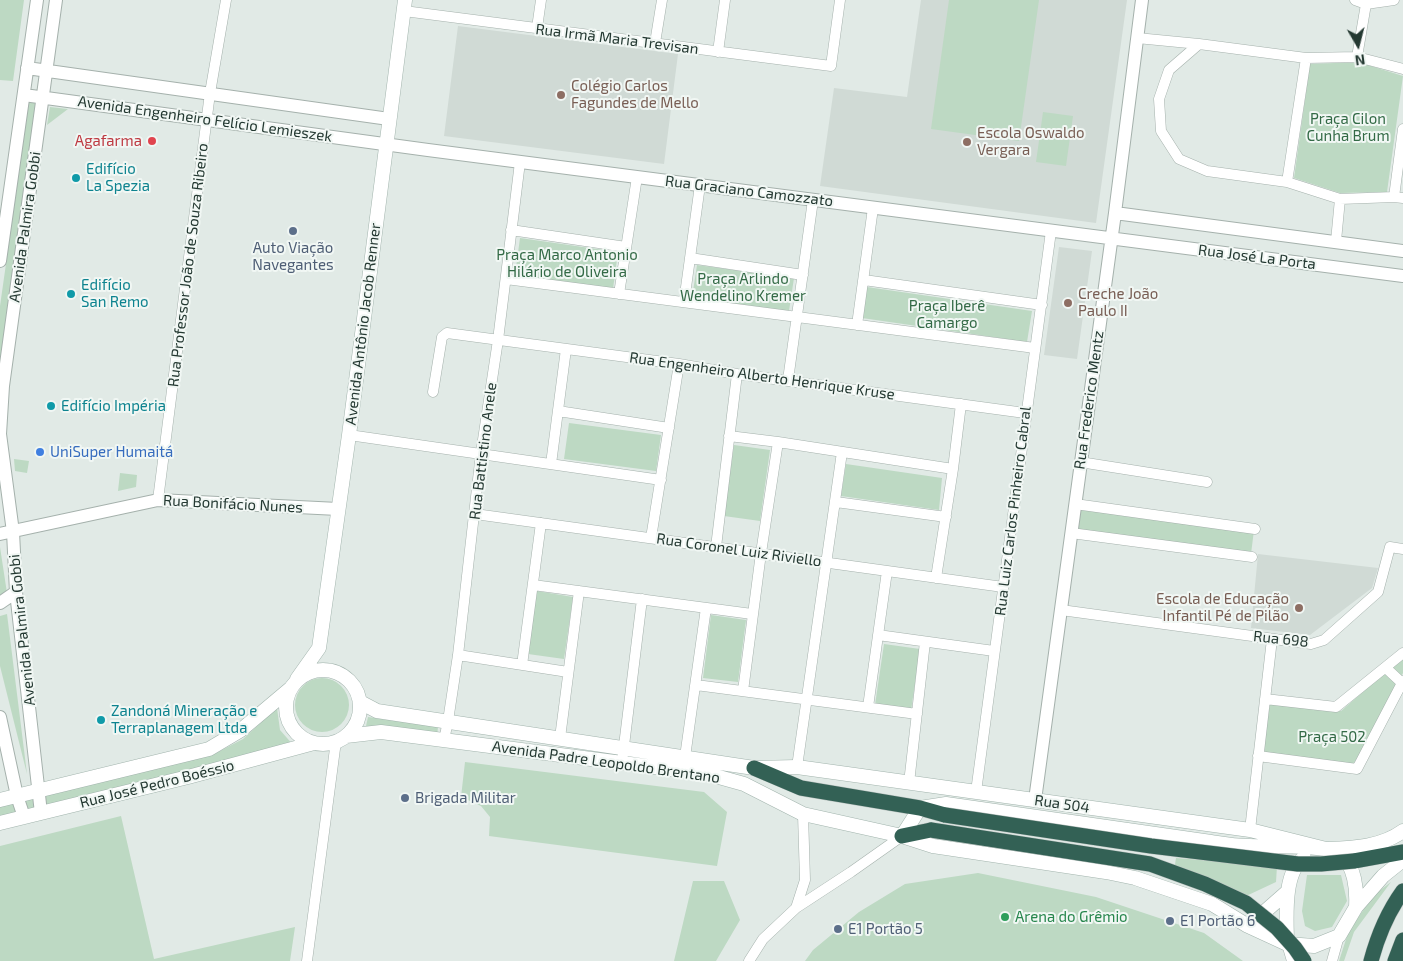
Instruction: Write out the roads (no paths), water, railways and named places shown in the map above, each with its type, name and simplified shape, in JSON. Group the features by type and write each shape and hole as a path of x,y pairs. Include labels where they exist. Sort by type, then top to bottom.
{"highway":[{"path":"754,768 801,788 920,808 945,815 1151,846 1298,864 1354,861 1403,852"},
{"path":"902,836 931,830 1150,864 1205,884 1246,903 1277,928 1304,961"},
{"path":"1371,961 1381,929 1391,908 1403,891"},
{"path":"1395,961 1403,940"}],"main road":[{"name":"Avenida Antônio Jacob Renner","path":"294,684 319,648 349,435 404,5"},
{"path":"319,648 330,670"},
{"path":"317,670 330,670 342,675 352,683 360,702 358,718 353,728 341,739 326,744 314,743 304,739 288,722 286,699 294,684 306,673 317,670"},
{"name":"Rua José Pedro Boéssio","path":"0,800 209,749 241,730 294,684"},
{"name":"Avenida Padre Leopoldo Brentano","path":"360,702 377,710 560,738 623,755 709,767 797,767"},
{"path":"482,744 484,727"},
{"name":"Avenida Padre Leopoldo Brentano","path":"341,739 381,732 482,744 623,755 685,757 803,814 902,836 933,846 1135,878 1212,904 1248,926 1287,944"},
{"name":"Rua José Pedro Boéssio","path":"0,823 188,777 314,743"},
{"name":"Rua 504","path":"797,767 1250,830 1326,849"},
{"path":"1008,813 1035,800"},
{"path":"902,836 920,808 946,804 1238,845 1326,849 1372,845 1393,839 1403,831"},
{"path":"1356,907 1357,894 1349,864 1340,854 1326,849 1310,854 1300,860 1294,870 1286,893 1287,944 1314,946 1339,936 1356,907 1383,876 1403,860"},
{"path":"1248,926 1286,893"}],"street":[{"name":"Avenida Palmira Gobbi","path":"0,260 36,0"},
{"name":"Avenida Palmira Gobbi","path":"41,813 16,592 6,533 0,434 3,386 56,0"},
{"name":"Rua Professor João de Souza Ribeiro","path":"158,500 210,93 226,0"},
{"path":"537,28 541,0"},
{"path":"655,43 662,0"},
{"path":"718,52 725,0"},
{"name":"Rua Irmã Maria Trevisan","path":"404,5 537,28 831,66 840,0"},
{"name":"Rua Frederico Mentz","path":"1035,800 1142,0"},
{"path":"1355,0 1366,4 1394,0"},
{"path":"1357,56 1366,4"},
{"path":"1137,38 1306,58 1357,56 1403,69"},
{"path":"1199,44 1169,70 1159,99 1161,131 1179,159 1207,171 1287,182 1340,199 1399,197 1403,130"},
{"path":"1287,182 1306,58"},
{"name":"Avenida Engenheiro Felício Lemieszek","path":"27,68 389,119"},
{"name":"Avenida Engenheiro Felício Lemieszek","path":"24,95 386,144"},
{"name":"Rua Graciano Camozzato","path":"386,144 1111,239"},
{"name":"Rua Battistino Anele","path":"444,740 458,655 481,453 498,340 520,162"},
{"path":"619,294 637,177"},
{"path":"684,302 700,185"},
{"path":"1336,241 1340,199"},
{"path":"788,380 813,200"},
{"path":"857,325 873,208"},
{"name":"Rua José La Porta","path":"1115,213 1403,251"},
{"path":"511,230 626,247"},
{"name":"Rua Luiz Carlos Pinheiro Cabral","path":"976,792 1025,413 1042,305 1051,231"},
{"name":"Rua José La Porta","path":"1111,239 1403,276"},
{"path":"690,258 803,274"},
{"path":"506,279 1035,348"},
{"path":"864,280 1042,305"},
{"name":"Rua Engenheiro Alberto Henrique Kruse","path":"433,392 443,335 447,333 1025,413"},
{"path":"551,464 566,349"},
{"path":"651,538 679,364"},
{"path":"716,547 737,374"},
{"path":"936,578 954,469 961,404"},
{"path":"558,411 669,428"},
{"path":"349,435 661,480"},
{"path":"729,436 954,469"},
{"path":"742,691 778,442"},
{"path":"797,767 842,452"},
{"path":"1080,462 1207,482"},
{"name":"Rua Bonifácio Nunes","path":"6,533 158,500 338,509"},
{"path":"836,502 946,517"},
{"path":"1075,504 1255,529"},
{"name":"Rua Coronel Luiz Riviello","path":"475,514 1003,587"},
{"path":"522,665 541,523"},
{"path":"1071,533 1252,557"},
{"name":"Rua 698","path":"1061,610 1311,644 1324,640 1378,592 1390,547 1403,549"},
{"path":"868,707 887,571"},
{"path":"532,585 752,614"},
{"path":"560,738 579,591"},
{"path":"0,604 16,592"},
{"path":"623,755 642,599"},
{"path":"685,757 706,608"},
{"path":"878,636 994,651"},
{"path":"1250,830 1272,639"},
{"path":"909,783 925,642"},
{"path":"1265,699 1336,707 1403,653"},
{"path":"458,655 568,672"},
{"path":"1258,756 1358,769 1403,682 1386,668"},
{"path":"696,684 917,714"},
{"path":"0,717 17,796 24,817"},
{"path":"307,961 341,739"},
{"path":"796,908 805,880 803,814"},
{"path":"749,961 763,939 796,908 902,836"},
{"path":"1332,961 1339,936"},
{"path":"1287,944 1292,961"}],"place":[{"name":"Colégio Carlos Fagundes de Mello","path":"561,95"},
{"name":"Agafarma","path":"152,141"},
{"name":"Escola Oswaldo Vergara","path":"967,142"},
{"name":"Edifício La Spezia","path":"76,178"},
{"name":"Auto Viação Navegantes","path":"293,231"},
{"name":"Edifício San Remo","path":"71,294"},
{"name":"Creche João Paulo II","path":"1068,303"},
{"name":"Edifício Impéria","path":"51,406"},
{"name":"UniSuper Humaitá","path":"40,452"},
{"name":"Escola de Educação Infantil Pé de Pilão","path":"1299,608"},
{"name":"Zandoná Mineração e Terraplanagem Ltda","path":"101,720"},
{"name":"Brigada Militar","path":"405,798"},
{"name":"Arena do Grêmio","path":"1005,917"},
{"name":"E1 Portão 6","path":"1170,921"},
{"name":"E1 Portão 5","path":"838,929"}],"park label":[{"name":"Praça Cilon Cunha Brum","path":"1348,128"},
{"name":"Praça Marco Antonio Hilário de Oliveira","path":"567,264"},
{"name":"Praça Arlindo Wendelino Kremer","path":"743,288"},
{"name":"Praça Iberê Camargo","path":"947,314"},
{"name":"Praça 502","path":"1332,737"}]}
